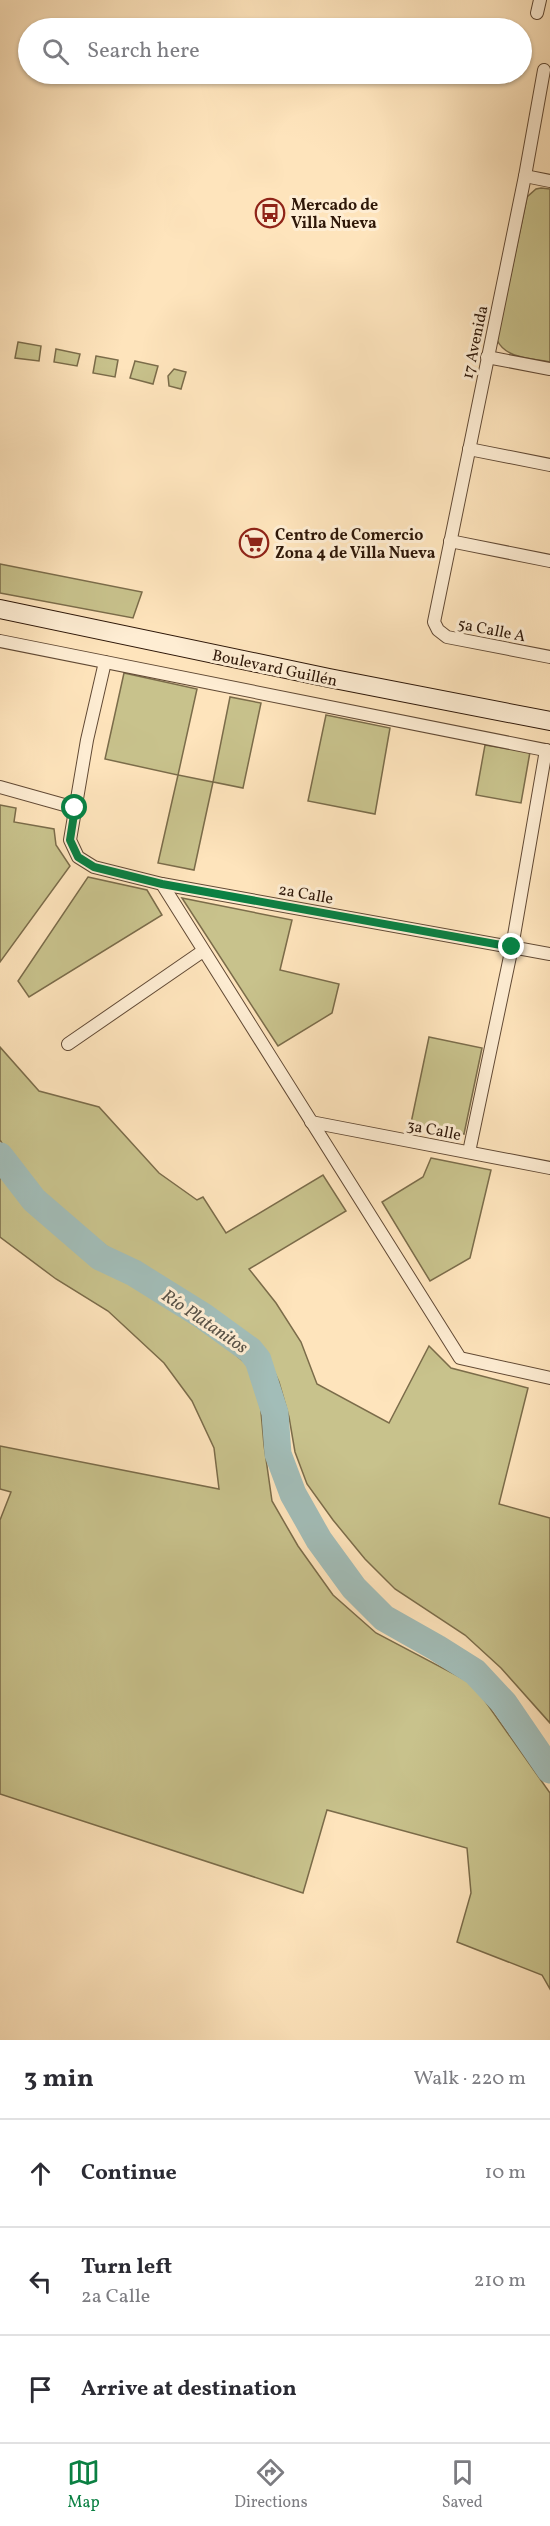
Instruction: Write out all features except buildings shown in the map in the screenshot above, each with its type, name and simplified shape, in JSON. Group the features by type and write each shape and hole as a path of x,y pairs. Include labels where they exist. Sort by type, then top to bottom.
{"main road":[{"name":"Boulevard Guillén","path":"0,609 329,678 550,721"}],"street":[{"path":"537,13 540,0"},
{"name":"17 Avenida","path":"435,622 525,176 546,84 544,69"},
{"path":"525,176 550,181"},
{"path":"488,357 550,369"},
{"path":"469,449 550,465"},
{"path":"450,541 550,561"},
{"name":"5a Calle A","path":"435,622 438,630 447,637 550,657"},
{"path":"0,641 548,751 512,947 469,1152"},
{"path":"0,787 75,808 105,662"},
{"name":"2a Calle","path":"75,808 70,840 78,857 94,867 162,884 550,954"},
{"path":"162,884 460,1358 550,1378"},
{"path":"68,1044 203,951"},
{"name":"3a Calle","path":"311,1122 550,1168"}],"shaded area":[{"path":"536,189 550,189 550,362 513,354 506,351 497,340 527,197"},
{"path":"18,342 41,346 39,361 15,358"},
{"path":"56,349 80,354 77,366 54,362"},
{"path":"96,356 118,360 115,377 93,373"},
{"path":"135,361 158,366 153,384 130,378"},
{"path":"174,369 186,372 181,389 169,386 168,376"},
{"path":"0,564 142,592 133,618 0,593"},
{"path":"124,673 197,689 178,775 105,759"},
{"path":"230,697 261,703 243,788 213,782"},
{"path":"326,715 390,728 375,814 308,801"},
{"path":"485,745 530,752 521,803 476,795"},
{"path":"178,775 213,782 194,870 158,863"},
{"path":"0,805 16,808 14,822 54,829 56,845 70,866 0,962"},
{"path":"88,877 147,890 162,915 29,997 18,981"},
{"path":"182,898 292,920 280,970 339,984 332,1013 278,1046"},
{"path":"429,1037 482,1048 464,1134 411,1123"},
{"path":"0,1047 39,1091 99,1107 159,1173 197,1200 203,1197 226,1233 323,1175 346,1211 249,1269 276,1303 301,1342 317,1384 389,1423 429,1346 451,1368 528,1388 499,1504 550,1518 550,1723 501,1668 465,1635 395,1589 365,1559 333,1520 307,1484 295,1452 289,1417 279,1382 268,1358 242,1333 206,1305 109,1248 50,1204 10,1156 0,1140"},
{"path":"431,1158 491,1170 470,1258 430,1281 382,1202 423,1177"},
{"path":"0,1168 27,1203 61,1235 102,1266 207,1330 252,1369 259,1390 272,1501 298,1546 333,1595 376,1633 473,1684 550,1793 550,1989 542,1975 457,1942 471,1893 467,1848 327,1810 303,1893 0,1794 0,1520 11,1492 0,1489 0,1446 219,1489 214,1448 192,1401 164,1363 108,1311 56,1279 0,1237"}],"waterway":[{"name":"Río Platanitos","path":"0,1156 34,1200 100,1257 134,1273 203,1316 250,1350 258,1360 275,1413 278,1454 293,1494 319,1540 354,1588 384,1618 475,1672 504,1703 550,1770"}],"place":[{"name":"Mercado de Villa Nueva","path":"270,213"},
{"name":"Centro de Comercio Zona 4 de Villa Nueva","path":"254,543"}],"route":[{"path":"75,808 70,840 78,857 94,867 162,884 512,947"}]}
